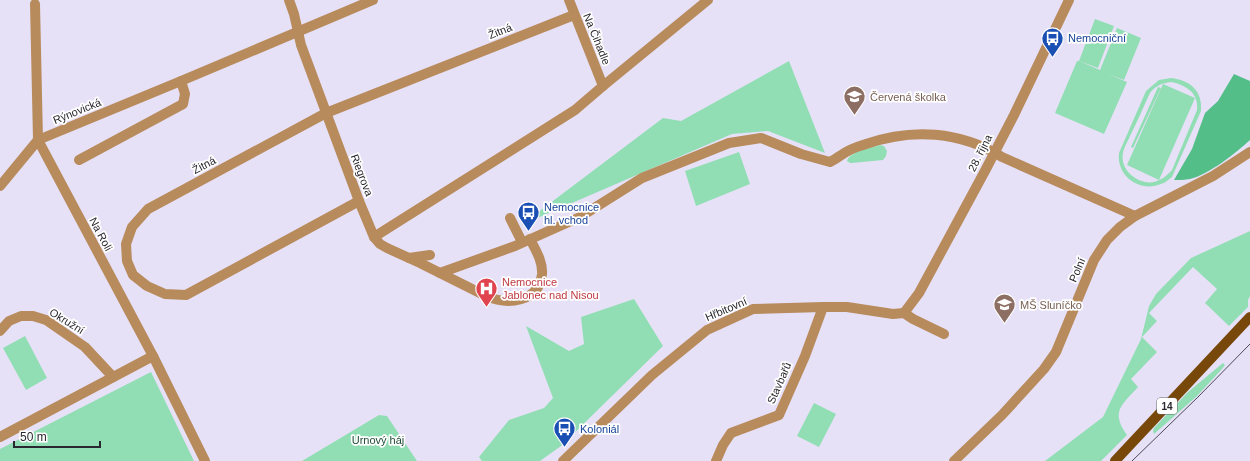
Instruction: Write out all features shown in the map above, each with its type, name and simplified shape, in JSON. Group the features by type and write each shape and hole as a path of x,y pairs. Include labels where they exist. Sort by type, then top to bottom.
{"main road":[{"name":"14","path":"1115,461 1250,317"}],"street":[{"name":"Riegrova","path":"289,0 294,14 300,45 359,200 374,237 380,244 486,296 508,301 521,299 530,296 537,288 542,274 541,262 510,218"},
{"name":"Rýnovická","path":"0,186 38,140 180,82 373,0"},
{"name":"Na Čihadle","path":"569,0 603,86"},
{"path":"374,237 575,110 708,0"},
{"name":"28. října","path":"904,313 919,294 994,153 1014,115 1069,0"},
{"name":"Na Roli","path":"35,4 38,140 153,356 205,461"},
{"name":"Žitná","path":"359,200 186,294 165,294 147,286 133,275 127,261 126,244 132,227 148,209 326,113 574,15"},
{"path":"79,160 183,104 185,94 180,82"},
{"path":"923,133 930,139 947,143 964,144 971,142"},
{"path":"440,273 515,246 580,216 642,178 729,143 761,138 801,154 830,162 849,150 877,140 923,133 944,136 971,142 1002,158 1135,216"},
{"name":"Polní","path":"954,461 1002,415 1044,369 1056,352 1094,260 1107,240 1120,227 1135,216 1213,176 1250,152"},
{"path":"409,258 430,255"},
{"name":"Stavbařů","path":"716,461 723,445 731,433 778,415 805,356 823,307"},
{"name":"Hřbitovní","path":"562,461 652,375 707,330 753,310 847,307 893,314 904,313 944,334"},
{"name":"Okružní","path":"0,331 9,321 20,316 33,316 46,320 85,347 114,378"},
{"path":"0,437 153,356"}],"green space":[{"path":"1095,19 1114,26 1098,68 1079,61"},
{"path":"1117,28 1141,38 1124,80 1108,74 1127,82 1104,134 1055,113 1077,61 1100,70"},
{"path":"789,61 825,153 768,131 732,134 521,225 663,118 681,121"},
{"path":"1234,74 1250,81 1250,140 1230,157 1205,173 1190,179 1174,180 1192,149 1205,113 1218,101"},
{"path":"1171,78 1184,81 1189,84 1194,88 1200,98 1201,111 1172,177 1162,184 1145,186 1138,184 1125,175 1121,169 1119,153 1146,91 1159,80","holes":["1171,82 1182,85 1194,94 1197,110 1172,170 1166,176 1157,181 1145,182 1136,178 1125,168 1123,163 1124,149 1150,93 1154,88"]},
{"path":"1163,84 1195,98 1159,180 1127,165"},
{"path":"1158,87 1161,88 1133,148 1131,147"},
{"path":"880,145 884,146 887,151 883,160 852,163 847,161 856,152"},
{"path":"739,152 750,184 696,206 685,171"},
{"path":"1250,231 1250,296 1248,300 1248,307 1229,326 1205,303 1217,289 1193,267 1149,313 1157,321 1142,337 1157,352 1131,379 1138,387 1120,409 1119,420 1127,435 1101,461 1045,461 1103,417 1141,339 1149,306 1156,294 1191,258"},
{"path":"634,299 663,346 561,446 540,461 482,461 479,457 509,420 544,408 553,398 526,326 569,351 584,344 581,317"},
{"path":"25,336 47,378 26,390 3,348"},
{"path":"1223,363 1225,365 1222,369 1197,396 1154,434 1154,428 1188,392"},
{"path":"151,372 194,461 0,461 0,449"},
{"path":"814,403 836,414 819,447 797,436"},
{"name":"Urnový háj","path":"379,415 387,416 417,461 302,461"}],"tram line":[{"path":"1132,461 1250,344"}],"place":[{"name":"Nemocniční","path":"1052,58"},
{"name":"Červená školka","path":"855,116"},
{"name":"Nemocnice hl. vchod","path":"528,232"},
{"name":"Nemocnice Jablonec nad Nisou","path":"487,308"},
{"name":"MŠ Sluníčko","path":"1005,324"},
{"name":"Koloniál","path":"565,448"}]}
